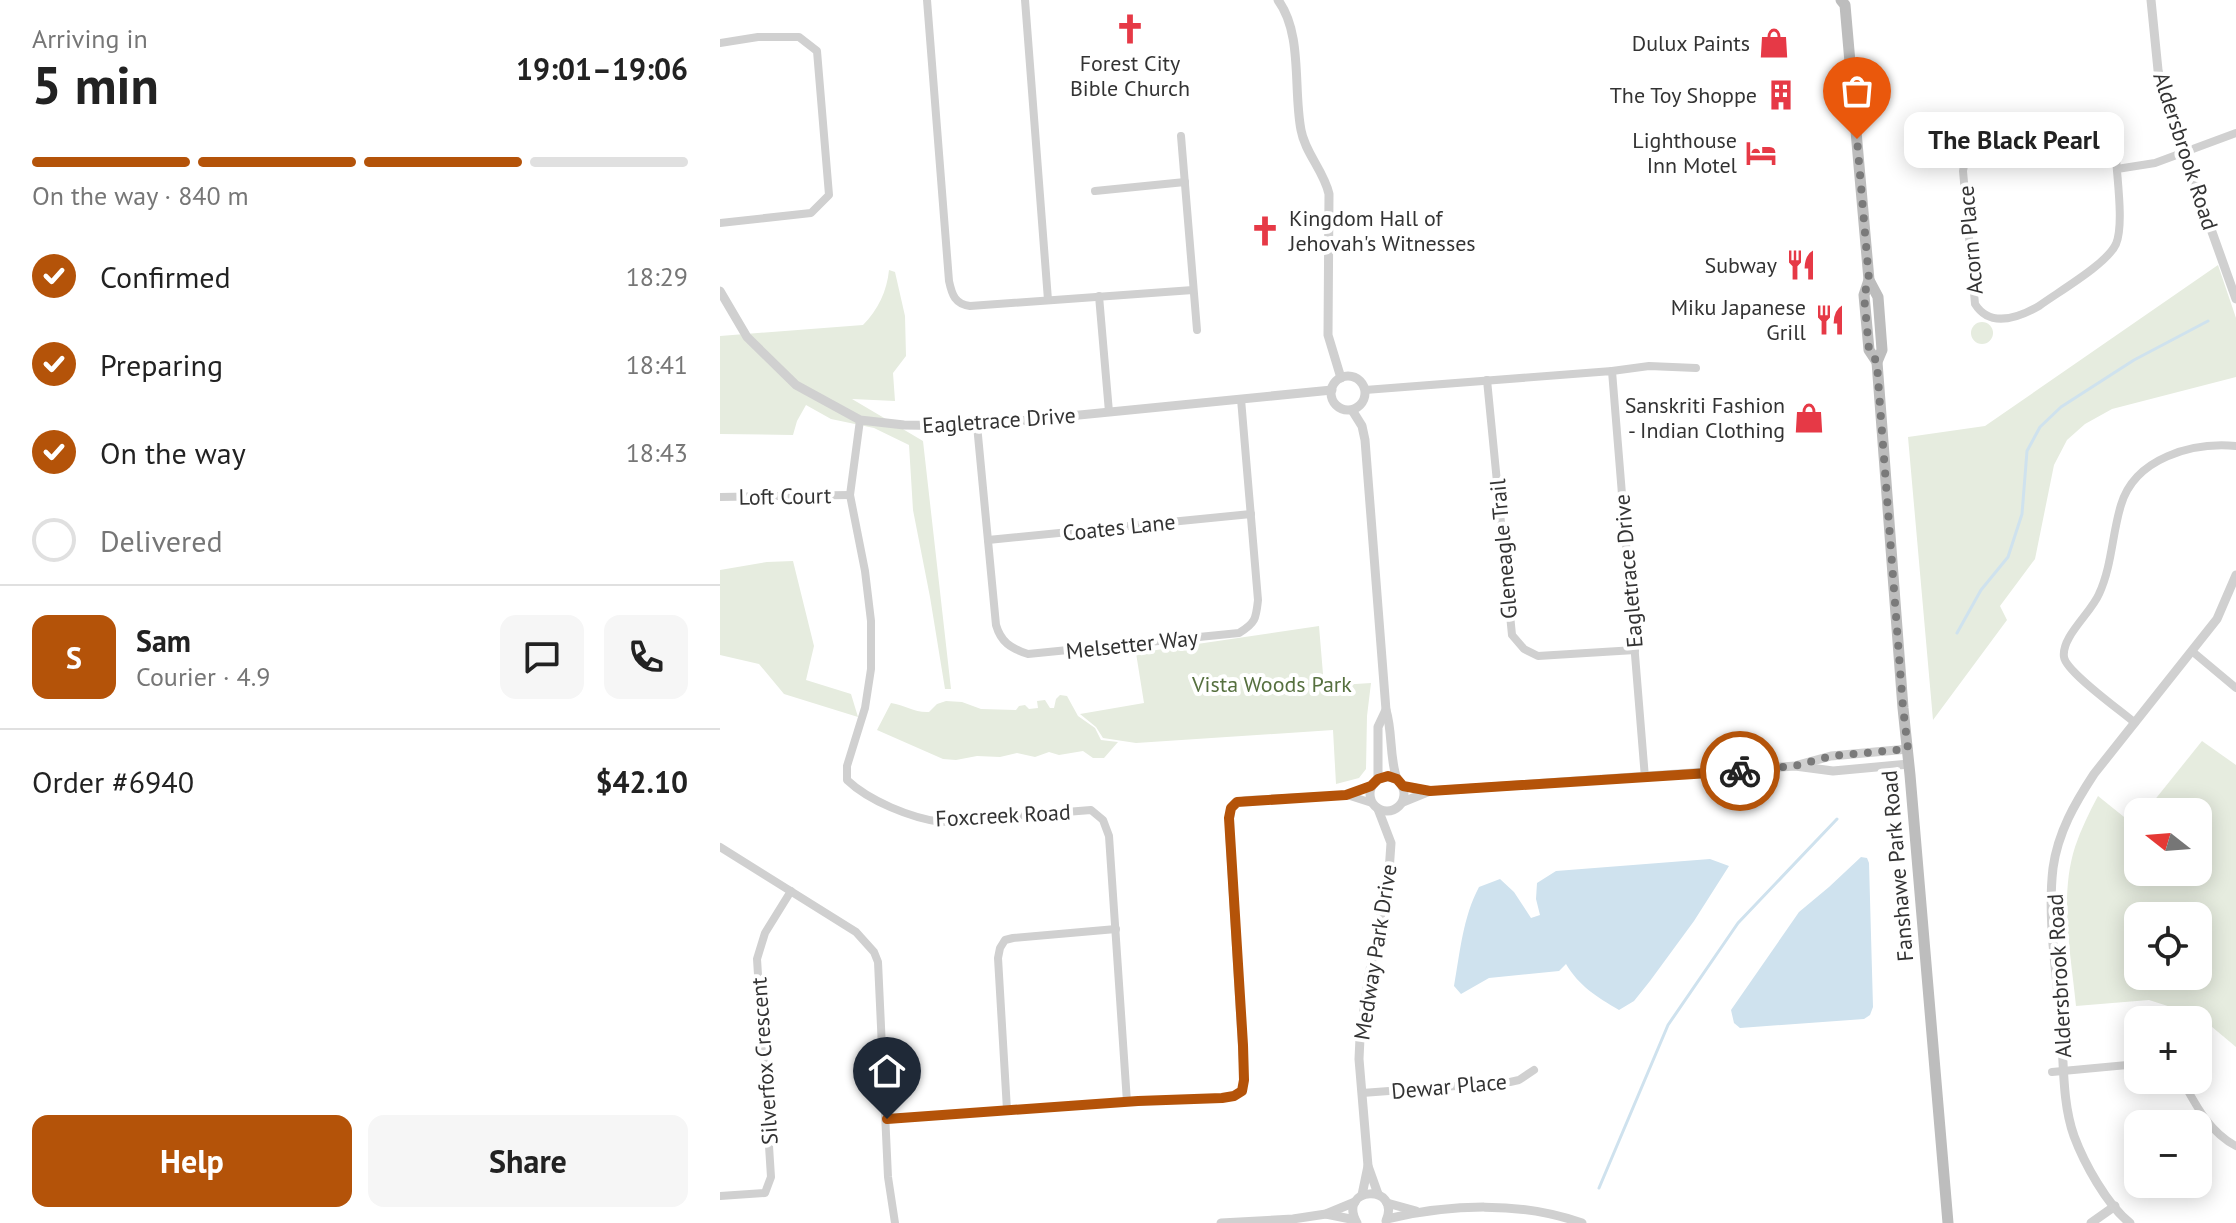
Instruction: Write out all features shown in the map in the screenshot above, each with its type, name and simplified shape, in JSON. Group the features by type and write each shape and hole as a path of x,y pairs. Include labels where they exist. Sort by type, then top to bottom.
{"main road":[{"name":"Fanshawe Park Road","path":"1845,2 1869,280 1864,295 1869,350 1877,362 1899,660 1948,1223"}],"street":[{"path":"927,0 949,281 953,297 962,305 970,306 1193,290"},
{"path":"1025,0 1048,300"},
{"path":"1278,0 1292,28 1301,131 1326,180 1329,194 1328,335 1341,378"},
{"name":"Aldersbrook Road","path":"2151,0 2163,95 2236,299"},
{"path":"720,43 758,37 799,37 817,51 829,195 811,213 720,223"},
{"name":"Acorn Place","path":"2088,133 2098,135 2112,147 2117,169 2119,227 2111,252 2029,312 2003,319 1989,318 1983,314 1975,304 1963,171 1970,152 1982,142 2088,133"},
{"path":"2117,169 2155,163 2236,133"},
{"path":"1181,136 1197,330"},
{"path":"1095,191 1185,182"},
{"name":"Eagletrace Drive","path":"720,291 747,337 796,385 860,420 904,425 977,425 1332,390"},
{"path":"1099,296 1109,412"},
{"path":"1365,390 1649,366 1696,368"},
{"name":"Eagletrace Drive","path":"1612,371 1645,778"},
{"path":"1352,376 1358,379 1365,390 1363,403 1352,410 1339,408 1334,403 1332,390 1334,383 1341,378 1352,376"},
{"name":"Gleneagle Trail","path":"1487,380 1512,635 1524,649 1538,656 1635,650"},
{"name":"Melsetter Way","path":"977,425 996,625 1001,639 1028,654 1239,633 1251,626 1258,600 1241,399"},
{"path":"1352,410 1362,426 1365,440 1386,710 1391,726 1393,768 1405,797 1400,805"},
{"name":"Foxcreek Road","path":"860,420 850,495 865,571 872,637 871,669 865,708 847,766 847,780 859,790 909,814 941,822 1091,810 1103,820 1109,836 1127,1102"},
{"path":"2135,723 2073,672 2065,661 2064,648 2100,593 2120,507 2136,478 2157,460 2178,452 2220,445 2236,446"},
{"name":"Loft Court","path":"720,497 850,495"},
{"name":"Coates Lane","path":"988,540 1251,514"},
{"name":"Aldersbrook Road","path":"2130,1223 2087,1163 2074,1135 2066,1103 2053,924 2053,868 2062,829 2078,798 2217,619 2236,575"},
{"path":"2193,652 2236,688"},
{"path":"1375,806 1370,792 1375,783 1378,727 1386,710"},
{"path":"887,1119 1222,1098 1242,1091 1244,1068 1229,830 1231,808 1237,802 1346,795 1388,776 1400,783 1430,791 1795,766 1831,756 1908,749"},
{"path":"1795,766 1833,771 1909,764"},
{"path":"1346,795 1388,812 1430,791"},
{"name":"Medway Park Drive","path":"1389,834 1400,805"},
{"name":"Medway Park Drive","path":"1375,806 1391,843 1389,872 1360,1038 1368,1166 1378,1194"},
{"path":"720,847 856,932 874,952 878,962 888,1177 895,1223"},
{"name":"Silverfox Crescent","path":"720,1196 765,1193 771,1177 757,959 765,933 791,891"},
{"path":"1007,1110 999,986 1000,948 1005,940 1013,938 1116,929"},
{"path":"2052,1072 2124,1065"},
{"name":"Dewar Place","path":"1362,1093 1510,1082 1534,1070"},
{"path":"2191,1094 2209,1123 2223,1139 2236,1146"},
{"name":"Medway Park Drive","path":"1356,1222 1353,1208 1368,1166"},
{"path":"1221,1223 1326,1214 1373,1193 1387,1203 1420,1212"},
{"path":"1386,1221 1389,1214 1387,1203"},
{"path":"2091,1223 2115,1206"},
{"path":"1386,1221 1420,1212 1498,1207 1582,1223"},
{"path":"1326,1214 1356,1222"}],"green space":[{"path":"2218,265 2236,318 2236,377 2112,409 2085,424 2067,440 2054,465 2035,559 2000,606 2007,620 1933,720 1908,437 1985,426"},
{"path":"889,270 895,272 905,316 906,356 893,373 895,401 852,399 923,441 951,689 945,689 913,510 909,445 874,428 831,419 806,405 793,435 720,434 720,336 863,325 881,300"},
{"path":"1978,322 1986,322 1993,333 1986,344 1978,344 1971,337 1971,329"},
{"path":"793,561 814,646 806,680 851,694 858,717 784,694 759,664 720,655 720,570"},
{"name":"Vista Woods Park","path":"1319,626 1324,686 1371,683 1366,769 1359,778 1336,784 1333,730 1136,743 1103,738 1096,727 1080,714 1144,703 1136,653"},
{"path":"1060,695 1067,696 1078,716 1095,728 1101,740 1118,742 1104,758 1093,758 1083,751 1059,755 1049,752 1035,757 1017,753 1000,757 943,759 877,730 891,703 924,712 946,701 962,702 981,709 1016,710 1025,705 1029,709 1038,708 1037,701 1045,700 1050,708 1054,708"},
{"path":"2202,741 2236,765 2236,1047 2212,1027 2212,1006 2168,1006 2149,1000 2076,1006 2067,906 2070,866 2085,821 2098,796 2124,817 2124,886 2212,886 2212,798 2156,798"}],"water":[{"path":"1861,857 1867,858 1869,863 1873,1007 1870,1015 1864,1019 1740,1028 1734,1023 1731,1010 1799,912"},
{"path":"1710,859 1729,866 1650,981 1634,1001 1619,1010 1583,985 1566,964 1559,971 1489,978 1461,994 1454,986 1466,923 1479,887 1500,879 1514,892 1531,918 1540,915 1536,899 1537,883 1556,871"}],"waterway":[{"path":"1957,633 1981,590 2008,557 2022,514 2027,451 2040,427 2061,407 2134,360 2208,321"},
{"path":"1599,1188 1668,1025 1738,923 1837,819"}],"way so far":[{"path":"1740,771 1795,766 1831,756 1908,749 1877,362 1869,350 1864,295 1869,280 1857,139"}],"place":[{"name":"Forest City Bible Church","path":"1130,29"},
{"name":"Dulux Paints","path":"1774,43"},
{"name":"The Toy Shoppe","path":"1781,95"},
{"name":"The Black Pearl","path":"1857,139"},
{"name":"Lighthouse Inn Motel","path":"1761,153"},
{"name":"Kingdom Hall of Jehovah's Witnesses","path":"1265,231"},
{"name":"Subway","path":"1801,265"},
{"name":"Miku Japanese Grill","path":"1830,320"},
{"name":"Sanskriti Fashion - Indian Clothing","path":"1809,418"}],"route":[{"path":"887,1119 1222,1098 1242,1091 1243,1045 1229,818 1231,808 1237,802 1346,795 1388,776 1397,779 1403,786 1430,791 1740,771"}]}
